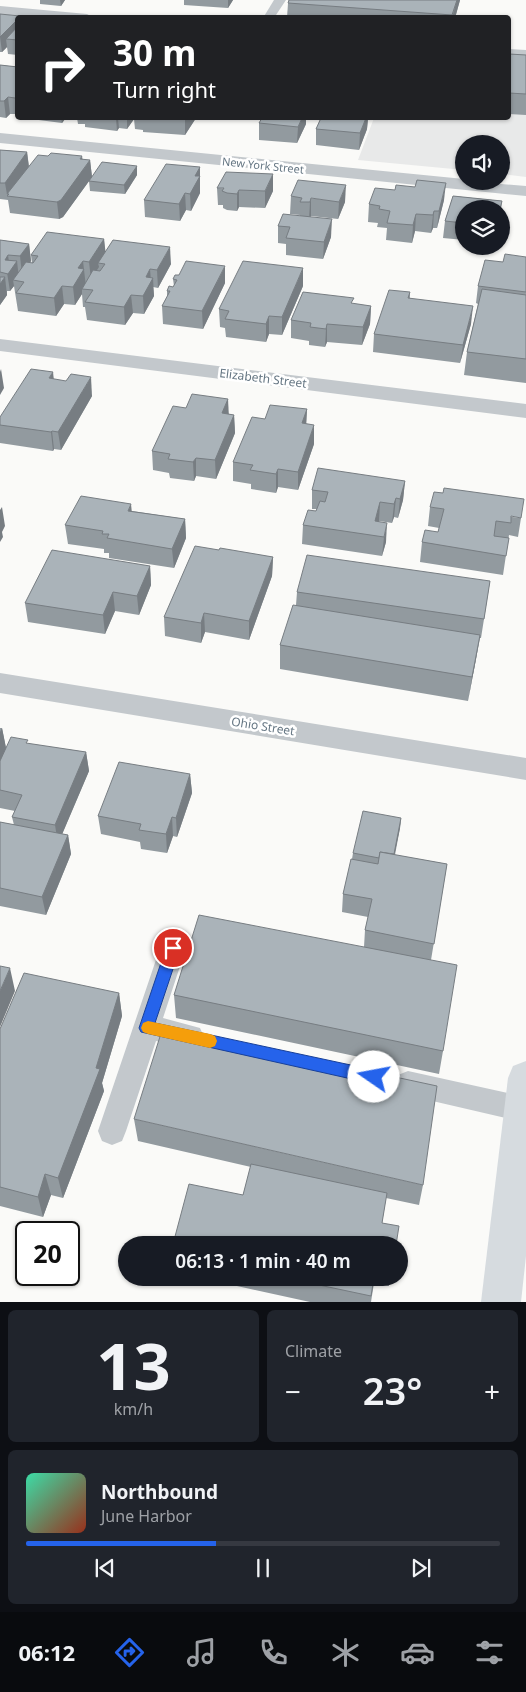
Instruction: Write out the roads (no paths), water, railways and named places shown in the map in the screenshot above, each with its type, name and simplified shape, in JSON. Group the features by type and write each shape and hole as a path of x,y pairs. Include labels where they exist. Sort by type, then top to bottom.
{"street":[{"path":"0,10 54,15"},
{"path":"511,54 526,55"},
{"name":"New York Street","path":"0,138 526,191"},
{"name":"Elizabeth Street","path":"0,345 526,411"},
{"name":"Ohio Street","path":"0,683 526,769"},
{"path":"501,1302 524,1094"}],"lane":[{"path":"270,15 280,0"},
{"path":"112,1131 173,948"},
{"path":"147,1028 213,1042"},
{"path":"384,1079 524,1094"}]}
